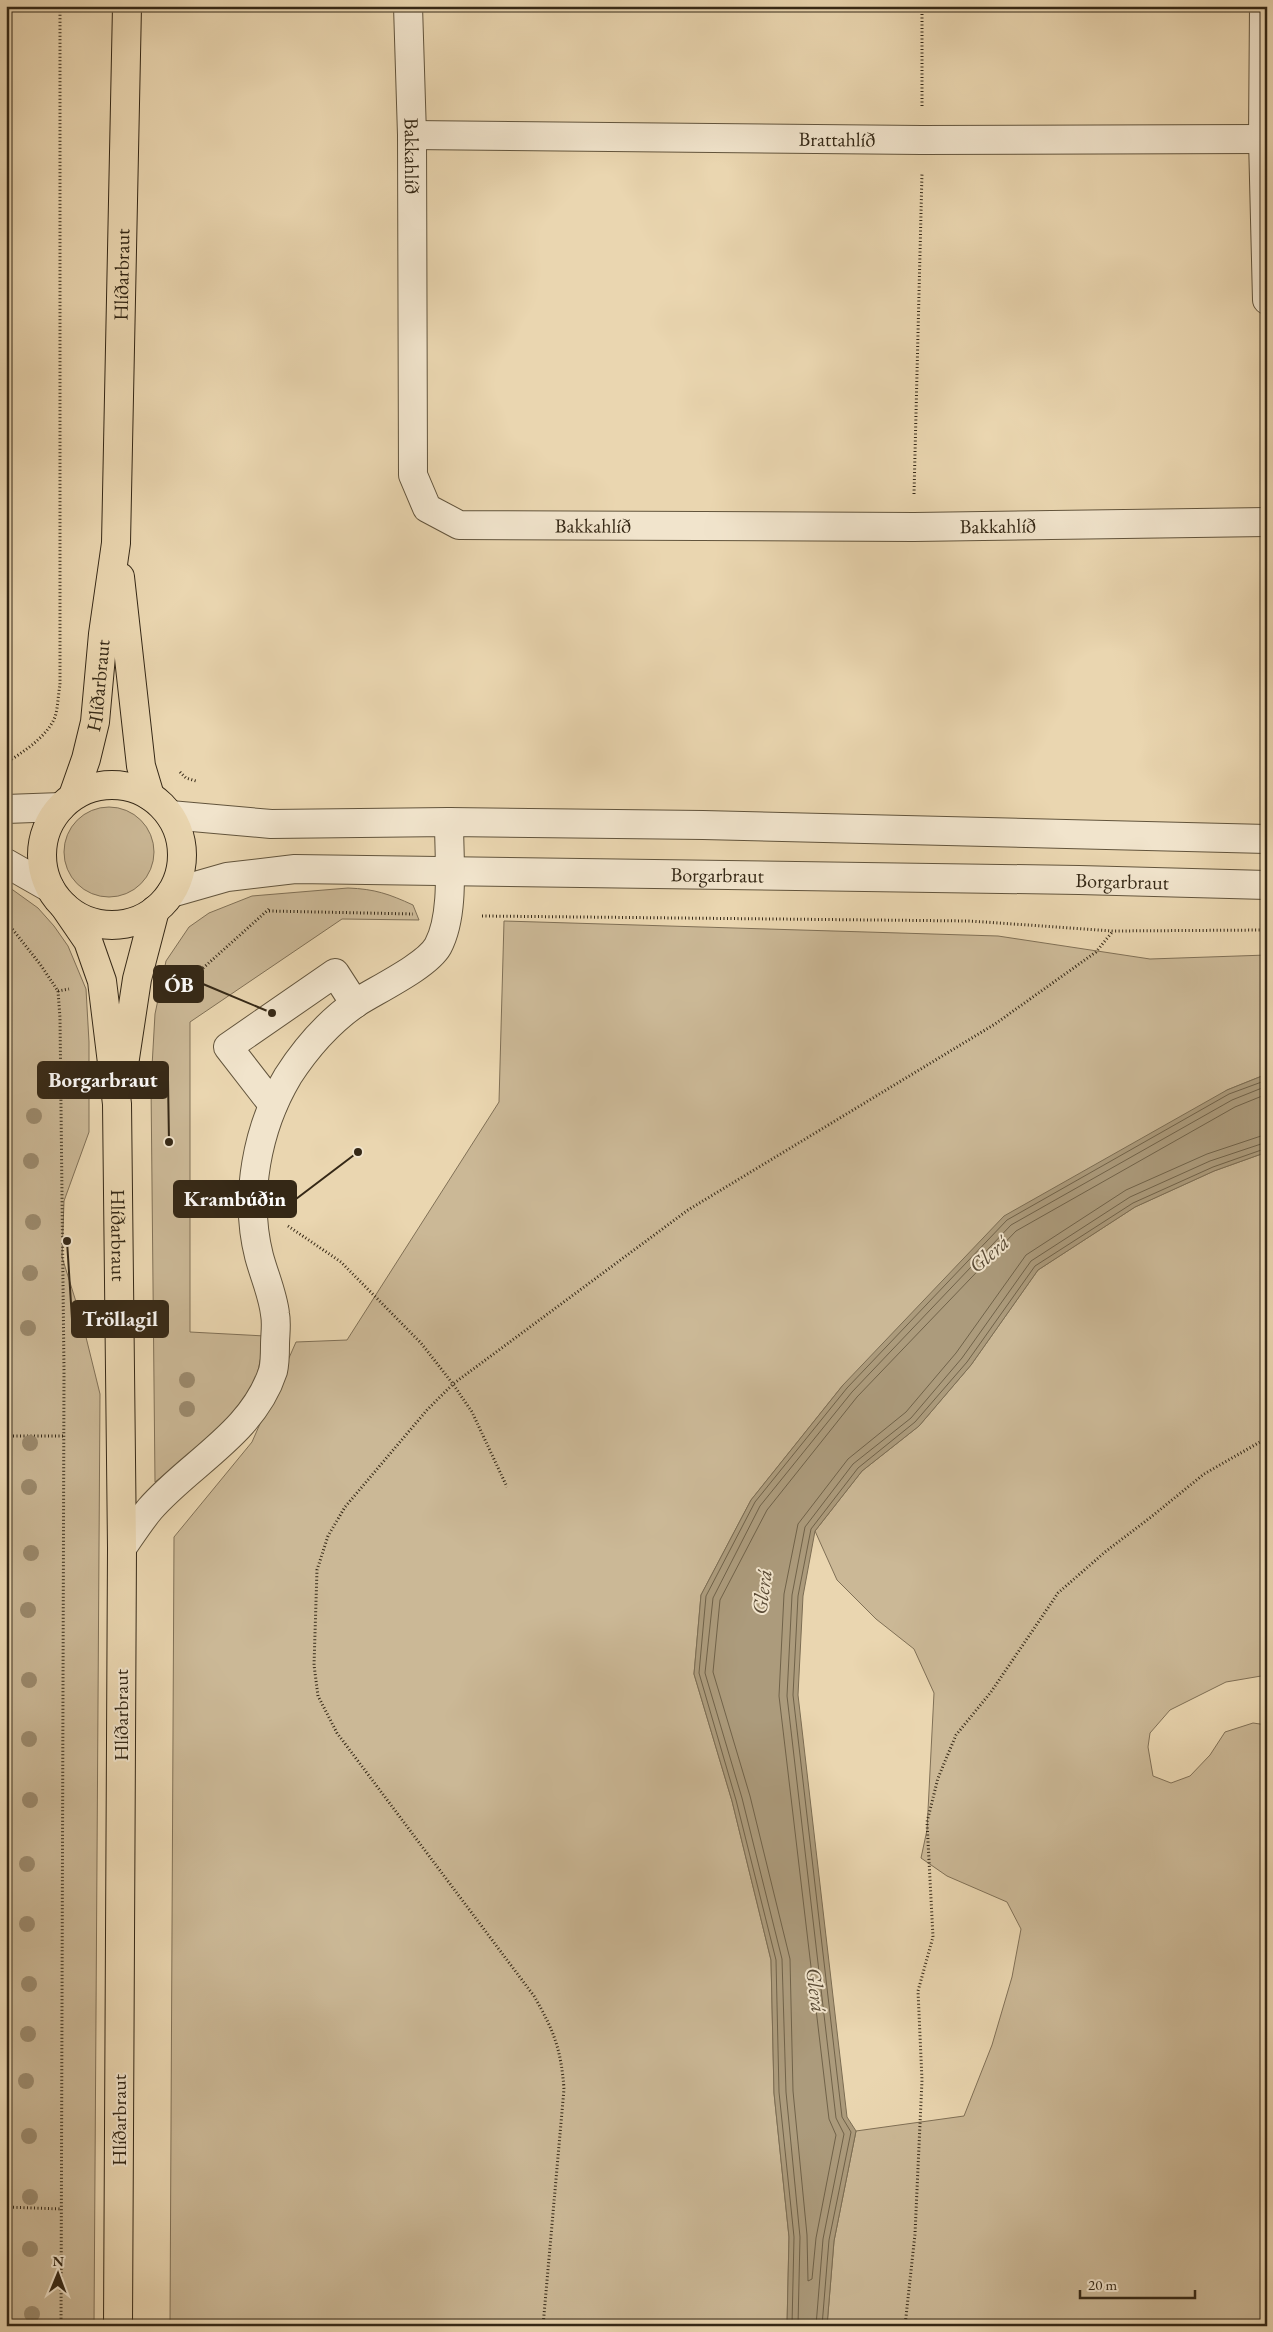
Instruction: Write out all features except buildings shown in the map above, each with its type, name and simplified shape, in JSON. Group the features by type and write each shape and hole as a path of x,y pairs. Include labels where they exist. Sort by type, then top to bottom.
{"main road":[{"name":"Hlíðarbraut","path":"67,801 86,759 95,722 103,634 116,543 127,6"},
{"name":"Hlíðarbraut","path":"116,543 142,766 150,796"},
{"path":"112,784 132,787 150,796 170,815 179,834 182,854 180,874 163,902 138,920 119,925 99,924 81,918 57,897 43,868 42,846 48,824 67,801 92,788 112,784"},
{"name":"Hlíðarbraut","path":"57,897 88,941 102,981 117,1104 122,1548 118,2326"},
{"name":"Hlíðarbraut","path":"117,1104 138,979 163,902"}],"street":[{"name":"Bakkahlíð","path":"408,6 412,135 414,475 427,508 459,525 914,527 1267,522"},
{"path":"1264,6 1263,139 1267,300"},
{"name":"Brattahlíð","path":"412,135 922,140 1263,139"},
{"path":"6,809 67,801"},
{"path":"170,815 271,824 449,822 703,825 1267,840"},
{"path":"122,1548 151,1509 230,1438 260,1398 273,1370 276,1315 258,1254 253,1204 254,1178 261,1141 273,1104 288,1076 307,1049 330,1025 355,1004 417,966 437,948 448,915 449,822"},
{"path":"6,863 57,897"},
{"name":"Borgarbraut","path":"163,902 227,877 295,869 1078,880 1267,885"},
{"path":"273,1104 228,1047 335,973 355,1004"}],"path":[{"path":"6,763 29,747 46,730 55,717 60,685 60,6"},
{"path":"914,527 922,140 922,6"},
{"path":"179,772 186,778 204,784"},
{"path":"169,982 176,983 202,969 269,911 270,905"},
{"path":"269,911 970,921 1113,931 1267,930"},
{"path":"6,921 40,964 58,991 60,1018 64,1436 61,2326"},
{"path":"543,2326 564,2089 562,2062 552,2027 534,1996 337,1733 318,1696 314,1665 317,1570 328,1536 351,1500 427,1410 454,1384 688,1210 995,1024 1096,952 1113,931"},
{"path":"253,1204 342,1262 421,1343 454,1384 472,1412 507,1487"},
{"path":"6,1436 64,1436"},
{"path":"905,2326 915,2234 922,2080 918,1991 933,1938 928,1822 938,1778 948,1752 956,1735 991,1692 1058,1593 1105,1552 1204,1474 1267,1438"},
{"path":"6,2207 62,2209"}],"shaded area":[{"path":"109,807 126,810 141,820 151,835 154,852 151,869 141,884 126,894 109,897 92,894 77,884 67,869 64,852 67,835 77,820 92,810"},
{"path":"6,885 38,908 54,926 68,946 86,989 89,1042 89,1132 64,1201 62,1257 82,1321 100,1394 94,2326 6,2326"},
{"path":"348,888 382,893 413,905 419,920 342,919 190,1022 190,1332 265,1336 256,1381 218,1433 155,1482 151,1084 155,1014 166,961 189,927 209,913 252,896"},
{"path":"504,921 998,936 1150,959 1267,955 1267,1074 1227,1090 843,1385 751,1500 701,1595 694,1674 732,1801 771,1960 774,2093 789,2237 787,2326 170,2326 174,1537 252,1442 296,1342 347,1340 499,1102"},
{"path":"1267,1152 1267,1675 1226,1682 1170,1710 1150,1733 1148,1747 1153,1776 1171,1783 1190,1776 1210,1755 1225,1732 1253,1723 1267,1725 1267,2326 827,2326 834,2241 856,2131 964,2116 992,2045 1012,1977 1021,1929 1007,1902 947,1876 921,1858 927,1830 934,1693 914,1649 876,1619 837,1580 815,1531 862,1471 919,1426 971,1365 1038,1270 1135,1207 1214,1171"}],"water":[{"name":"Glerá","path":"1267,1074 1267,1152 1214,1171 1135,1207 1038,1270 971,1365 919,1426 862,1471 815,1531 803,1596 798,1695 847,2117 856,2131 834,2241 827,2326 787,2326 789,2237 774,2093 771,1960 732,1801 694,1674 701,1595 751,1500 843,1385 1004,1216 1227,1090"}],"place":[{"name":"ÓB","path":"272,1013"},
{"name":"Borgarbraut","path":"169,1142"},
{"name":"Krambúðin","path":"358,1152"},
{"name":"Tröllagil","path":"67,1241"}]}
